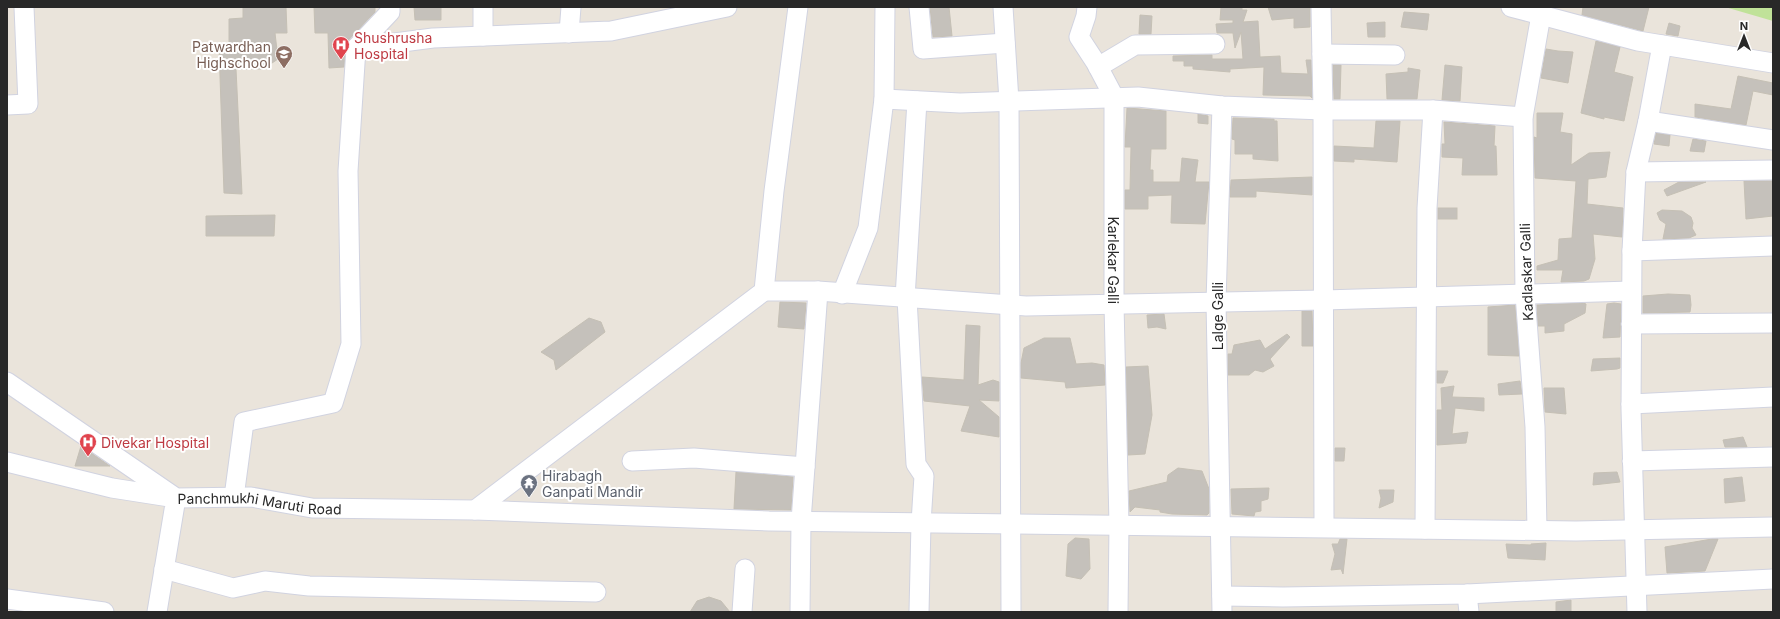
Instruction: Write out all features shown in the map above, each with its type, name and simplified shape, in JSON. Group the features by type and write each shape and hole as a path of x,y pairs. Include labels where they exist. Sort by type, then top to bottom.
{"street":[{"path":"7,106 28,104 24,7"},
{"path":"234,497 244,422 333,403 352,344 348,171 356,48 390,12 390,7"},
{"path":"483,7 483,36"},
{"path":"569,33 571,7"},
{"path":"356,48 433,38 611,31 727,7"},
{"path":"764,291 774,191 798,7"},
{"path":"842,294 868,228 884,99 885,7"},
{"path":"919,7 923,50 1006,43"},
{"path":"1003,7 1009,101 1011,612"},
{"name":"Karlekar Galli","path":"1087,7 1086,16 1079,38 1098,67 1114,97 1114,304 1119,525 1118,612"},
{"path":"1321,7 1323,110 1324,527"},
{"path":"1511,7 1638,41 1773,63"},
{"name":"Kadlaskar Galli","path":"1537,530 1535,427 1525,294 1523,117 1541,15"},
{"path":"1098,67 1135,46 1215,44"},
{"path":"1637,612 1631,404 1632,251 1636,172 1648,121 1662,45"},
{"path":"1322,54 1395,55"},
{"path":"884,99 960,103 1138,97 1222,106 1323,110 1433,110 1523,117"},
{"path":"917,101 906,298 916,464 924,476 921,522 919,612"},
{"name":"Lalge Galli","path":"1222,106 1216,302 1222,604"},
{"path":"1425,529 1428,296 1427,208 1433,110"},
{"path":"1648,121 1773,140"},
{"path":"1636,172 1773,170"},
{"path":"1632,251 1773,246"},
{"path":"475,510 764,291 818,291 842,294 1010,305 1324,300 1631,291"},
{"path":"800,612 801,521 818,291"},
{"path":"1631,324 1773,323"},
{"name":"Panchmukhi Maruti Road","path":"7,382 176,498 251,497 312,508 475,510 801,521 1537,530 1773,527"},
{"path":"1631,404 1773,397"},
{"path":"1632,461 1773,456"},
{"path":"632,461 694,458 805,467"},
{"path":"7,462 112,488 176,498 157,612"},
{"path":"164,569 233,588 265,581 309,586 596,592"},
{"path":"742,612 745,569"},
{"path":"1222,604 1468,603 1636,586 1773,579"},
{"path":"7,599 104,612"}],"green space":[{"path":"1725,7 1773,7 1773,21"}],"building":[{"path":"243,7 286,7 287,33 275,33 278,59 263,69 236,69 242,194 224,193 219,47 229,47 229,19 243,18"},
{"path":"314,7 375,7 375,12 356,32 354,32 346,43 344,67 329,68 328,33 315,33"},
{"path":"414,7 441,7 441,20 415,20"},
{"path":"930,7 949,7 952,36 933,37"},
{"path":"1221,7 1242,7 1242,10 1247,10 1243,22 1258,21 1260,57 1280,56 1281,73 1308,74 1306,60 1311,60 1312,98 1310,96 1263,95 1264,67 1230,69 1230,72 1193,69 1193,66 1184,66 1184,61 1173,61 1173,56 1212,55 1212,59 1243,59 1241,32 1235,48 1233,33 1217,33 1216,24 1233,23 1233,20 1220,20"},
{"path":"1268,7 1310,7 1310,27 1294,28 1294,18 1272,20"},
{"path":"1583,7 1649,7 1643,31 1582,15"},
{"path":"1404,12 1429,14 1427,30 1401,27"},
{"path":"1140,15 1152,16 1151,34 1139,34"},
{"path":"1385,22 1385,37 1368,37 1367,23"},
{"path":"1669,23 1680,26 1678,36 1666,34"},
{"path":"1596,41 1620,47 1614,72 1633,77 1624,121 1604,117 1604,119 1581,113"},
{"path":"1546,49 1573,52 1568,83 1541,78"},
{"path":"1333,65 1341,65 1340,99 1334,99"},
{"path":"1445,65 1462,67 1460,101 1442,100"},
{"path":"1408,68 1420,70 1417,99 1387,99 1386,74 1408,72"},
{"path":"1738,76 1773,83 1773,95 1753,91 1746,125 1695,117 1695,104 1731,109"},
{"path":"1127,108 1166,111 1166,149 1151,149 1150,170 1153,170 1153,182 1180,182 1182,158 1198,160 1195,182 1209,182 1205,224 1171,223 1172,195 1148,196 1148,209 1125,209 1125,190 1130,190 1131,147 1125,147"},
{"path":"1537,113 1563,113 1560,132 1572,134 1571,165 1589,153 1610,152 1606,177 1588,179 1587,204 1623,208 1622,237 1593,234 1595,259 1589,279 1584,281 1561,282 1563,270 1537,270 1537,266 1558,260 1559,239 1572,238 1576,181 1535,178 1534,137 1537,138"},
{"path":"1198,114 1208,116 1208,124 1198,123"},
{"path":"1233,118 1274,119 1274,121 1277,121 1278,161 1253,159 1253,154 1235,154 1235,140 1232,139"},
{"path":"1376,121 1400,121 1397,162 1354,159 1354,162 1334,161 1334,146 1374,148"},
{"path":"1444,122 1495,126 1494,146 1496,146 1497,175 1462,175 1463,158 1442,157 1442,144 1445,144"},
{"path":"1656,133 1670,135 1669,146 1654,144"},
{"path":"1693,139 1706,141 1704,152 1690,151"},
{"path":"1312,177 1312,195 1256,191 1256,197 1230,197 1231,180"},
{"path":"1744,181 1773,181 1773,216 1746,219"},
{"path":"1679,182 1706,182 1667,196 1664,190"},
{"path":"1438,208 1457,208 1457,219 1438,219"},
{"path":"1662,210 1682,211 1691,217 1693,223 1692,228 1696,235 1689,238 1663,239 1666,224 1660,220 1657,213"},
{"path":"275,215 274,236 206,236 206,216"},
{"path":"1668,294 1690,295 1690,312 1643,313 1643,296"},
{"path":"780,302 806,303 804,329 778,327"},
{"path":"1586,304 1585,313 1564,324 1564,331 1545,333 1545,326 1538,326 1537,305"},
{"path":"1607,304 1621,304 1620,337 1603,338"},
{"path":"1515,305 1519,356 1488,355 1488,307"},
{"path":"1302,311 1312,311 1313,346 1302,346"},
{"path":"1164,314 1166,329 1157,327 1148,328 1147,315"},
{"path":"589,318 601,322 605,332 556,370 554,360 541,352"},
{"path":"966,325 980,326 978,385 993,380 999,382 999,401 979,400 999,417 999,437 961,431 970,406 924,401 922,377 964,380"},
{"path":"1287,334 1290,337 1270,359 1274,366 1263,372 1255,370 1249,375 1228,375 1228,354 1232,354 1234,345 1260,340 1265,349"},
{"path":"1044,338 1070,338 1076,364 1092,363 1104,365 1105,385 1066,388 1065,382 1021,378 1021,363 1024,348"},
{"path":"1620,358 1620,368 1591,371 1593,359"},
{"path":"1148,366 1152,415 1145,454 1128,455 1126,367"},
{"path":"1437,371 1448,371 1443,383 1437,383"},
{"path":"1520,381 1522,394 1499,395 1498,384"},
{"path":"1454,386 1452,397 1484,398 1484,411 1455,408 1452,434 1468,432 1466,443 1437,445 1437,410 1442,410 1441,388"},
{"path":"1544,388 1564,388 1566,414 1545,412"},
{"path":"1743,437 1747,447 1725,447 1723,440"},
{"path":"81,446 110,466 75,466"},
{"path":"1335,448 1345,448 1344,461 1335,461"},
{"path":"1178,468 1202,471 1209,489 1209,513 1207,515 1172,514 1160,512 1160,510 1135,507 1130,512 1129,491 1167,482 1168,475"},
{"path":"736,472 793,477 791,510 734,509"},
{"path":"1617,472 1620,482 1593,485 1594,473"},
{"path":"1742,477 1745,501 1725,503 1724,479"},
{"path":"1269,488 1268,499 1261,501 1261,511 1255,512 1254,516 1232,514 1231,489"},
{"path":"1379,490 1394,490 1393,502 1379,508 1381,498"},
{"path":"1075,538 1089,539 1090,569 1081,579 1066,576 1068,544"},
{"path":"1340,539 1347,539 1343,574 1341,569 1331,570 1335,554 1332,544 1338,544"},
{"path":"1718,539 1705,571 1667,573 1665,547"},
{"path":"1546,543 1545,560 1508,558 1506,544 1531,545"},
{"path":"709,597 721,601 730,612 690,612 697,601"},
{"path":"1571,600 1571,612 1556,612 1556,602"}],"place":[{"name":"Shushrusha Hospital","path":"341,60"},
{"name":"Patwardhan Highschool","path":"284,69"},
{"name":"Divekar Hospital","path":"88,457"},
{"name":"Hirabagh Ganpati Mandir","path":"529,498"}]}
